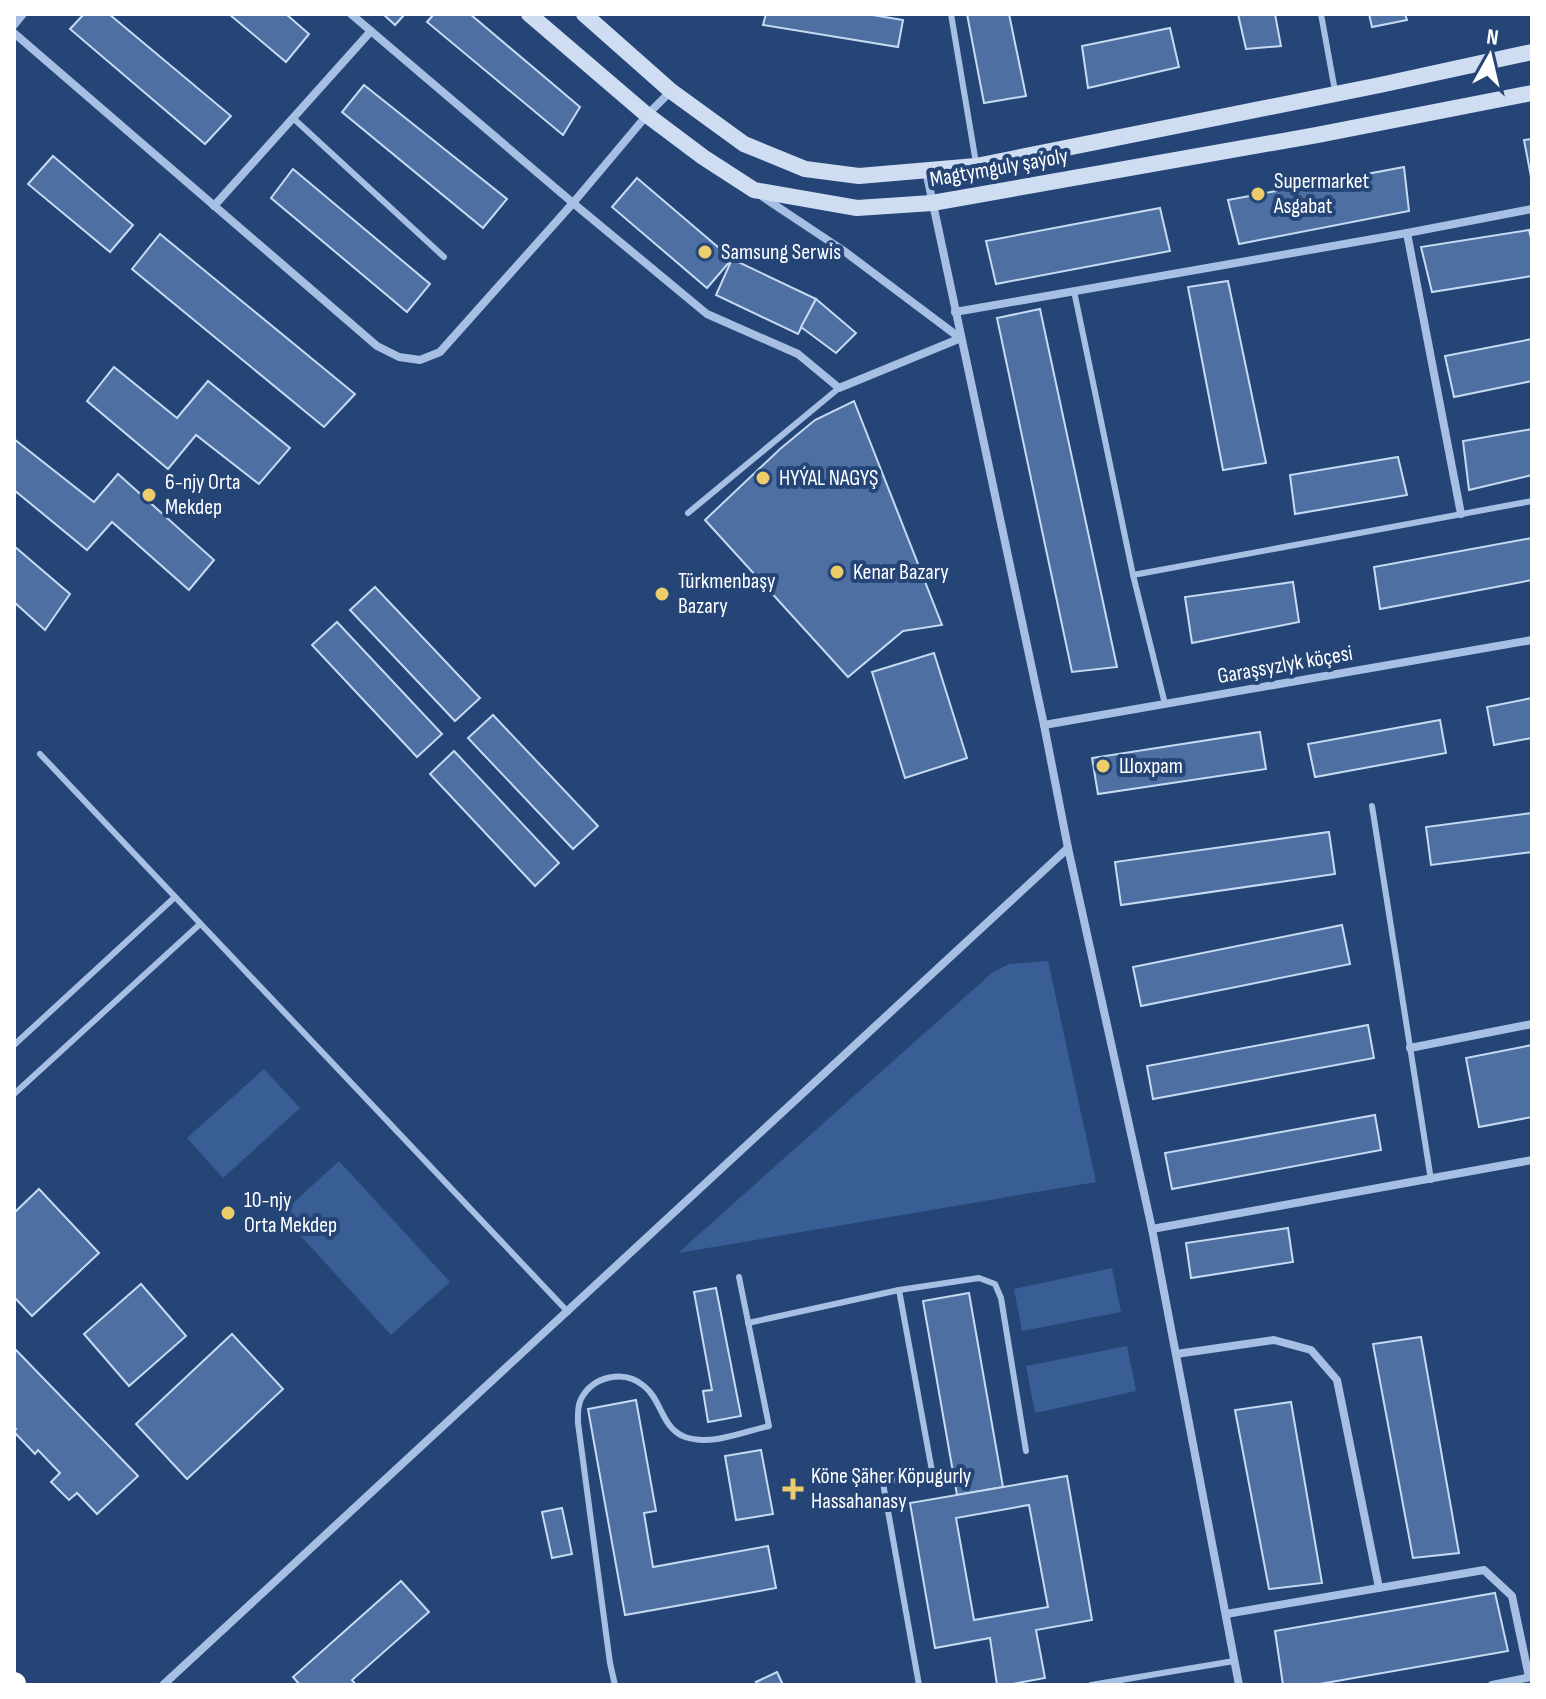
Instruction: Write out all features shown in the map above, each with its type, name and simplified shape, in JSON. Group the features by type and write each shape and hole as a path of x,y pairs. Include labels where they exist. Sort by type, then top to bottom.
{"street":[{"path":"14,25 23,14"},
{"path":"351,14 707,314 798,354 839,388 961,338"},
{"name":"Magtymguly şaýoly","path":"529,14 647,115 754,190 857,208 932,203 1331,133 1532,93"},
{"name":"Magtymguly şaýoly","path":"584,14 671,91 744,144 805,169 859,176 976,166 1532,52"},
{"path":"214,206 371,31"},
{"path":"14,33 377,346 399,357 420,360 440,352 671,91"},
{"path":"926,171 1068,848 1152,1229 1239,1685"},
{"path":"754,190 844,251 961,338"},
{"path":"955,312 1532,209"},
{"path":"1407,233 1461,514"},
{"name":"Garaşsyzlyk köçesi","path":"1044,725 1532,640"},
{"path":"163,1685 1068,848"},
{"path":"1410,1048 1532,1024"},
{"path":"1152,1229 1532,1160"},
{"path":"1176,1354 1274,1340 1311,1350 1337,1380 1379,1588"},
{"path":"1226,1614 1484,1570 1512,1596 1531,1677 1492,1685"}],"lane":[{"path":"951,14 976,166"},
{"path":"1321,14 1336,94"},
{"path":"293,118 444,257"},
{"path":"1074,291 1133,575 1165,704"},
{"path":"688,513 839,388"},
{"path":"1133,575 1532,501"},
{"path":"40,754 568,1312"},
{"path":"1372,806 1431,1180"},
{"path":"14,1045 175,897"},
{"path":"14,1094 200,924"},
{"path":"615,1685 577,1411 581,1400 597,1382 620,1376 642,1383 651,1392 668,1426 675,1433 690,1439 704,1441 769,1426 739,1277"},
{"path":"748,1323 899,1290 979,1278 995,1284 1001,1298 1026,1451"},
{"path":"899,1290 932,1471 883,1483 919,1685"},
{"path":"1091,1685 1234,1661"}],"shaded area":[{"path":"1048,961 1096,1182 678,1253 993,972 1009,964"},
{"path":"264,1069 300,1108 223,1178 187,1138"},
{"path":"339,1161 450,1282 391,1335 281,1214"},
{"path":"1112,1268 1121,1312 1022,1331 1014,1289"},
{"path":"1127,1346 1136,1391 1035,1413 1026,1366"}],"building":[{"path":"84,14 109,14 231,116 205,144 70,29"},
{"path":"229,14 286,14 309,34 286,62"},
{"path":"383,14 405,14 395,25"},
{"path":"434,14 470,14 580,107 563,135 427,22"},
{"path":"766,14 867,14 903,20 898,47 763,25"},
{"path":"967,14 1009,14 1026,96 984,103"},
{"path":"1238,14 1275,14 1281,46 1246,49"},
{"path":"1369,14 1405,14 1407,20 1372,27"},
{"path":"1170,28 1179,67 1088,88 1082,46"},
{"path":"364,85 507,199 483,228 342,112"},
{"path":"1532,139 1532,182 1524,140"},
{"path":"53,156 133,225 110,252 28,184"},
{"path":"1404,167 1409,211 1239,244 1228,200"},
{"path":"293,169 430,284 407,312 271,198"},
{"path":"637,178 732,259 707,288 612,207"},
{"path":"1160,208 1170,251 996,284 986,241"},
{"path":"1529,230 1532,276 1432,292 1421,247"},
{"path":"160,234 355,394 324,427 132,269"},
{"path":"732,259 816,299 798,334 716,295"},
{"path":"1228,281 1266,463 1223,470 1188,287"},
{"path":"816,299 856,333 836,353 801,327"},
{"path":"1040,309 1117,667 1072,672 997,318"},
{"path":"1532,339 1532,381 1454,397 1445,356"},
{"path":"114,367 177,418 208,381 290,448 259,484 196,435 168,469 87,401"},
{"name":"Kenar Bazary","path":"854,401 942,625 903,631 848,677 705,520 815,420"},
{"path":"1532,429 1532,475 1469,490 1463,441"},
{"path":"14,439 94,502 118,474 214,560 189,590 112,522 87,550 14,490"},
{"path":"1398,457 1407,495 1295,514 1290,475"},
{"path":"1532,538 1532,580 1380,609 1374,567"},
{"path":"14,546 70,594 45,630 14,602"},
{"path":"1293,582 1299,622 1192,643 1185,597"},
{"path":"375,587 480,698 455,721 350,610"},
{"path":"337,622 442,734 417,757 312,645"},
{"path":"934,653 967,758 905,778 872,672"},
{"path":"1532,698 1532,738 1494,745 1487,707"},
{"path":"493,715 598,826 573,849 468,738"},
{"path":"1440,720 1446,753 1315,777 1308,744"},
{"path":"1260,732 1266,769 1098,794 1092,758"},
{"path":"454,751 559,863 535,886 430,774"},
{"path":"1532,813 1532,852 1431,865 1426,827"},
{"path":"1329,832 1335,874 1121,905 1115,862"},
{"path":"1342,925 1350,964 1141,1006 1133,967"},
{"path":"1368,1025 1374,1058 1153,1099 1147,1066"},
{"path":"1532,1045 1532,1117 1479,1127 1466,1058"},
{"path":"1375,1115 1381,1150 1172,1189 1165,1153"},
{"path":"39,1189 99,1253 32,1316 14,1297 14,1213"},
{"path":"1288,1228 1293,1262 1191,1278 1186,1243"},
{"path":"141,1284 186,1336 129,1386 84,1334"},
{"path":"716,1288 741,1416 708,1422 703,1391 712,1390 694,1292"},
{"path":"969,1293 1003,1487 957,1495 923,1301"},
{"path":"232,1334 283,1389 187,1479 136,1424"},
{"path":"1421,1337 1459,1553 1413,1558 1373,1344"},
{"path":"14,1348 138,1476 97,1514 77,1493 69,1500 51,1482 60,1473 38,1450 35,1454 14,1432"},
{"path":"636,1400 656,1511 644,1513 653,1567 768,1546 776,1588 625,1615 588,1409"},
{"path":"1291,1402 1322,1583 1269,1589 1235,1410"},
{"path":"761,1450 773,1514 736,1520 725,1456"},
{"path":"1067,1476 1092,1620 1036,1630 1045,1678 997,1685 990,1638 935,1648 910,1503","holes":["1029,1505 1048,1607 974,1620 956,1518"]},
{"path":"562,1508 572,1554 552,1558 542,1512"},
{"path":"401,1581 429,1612 352,1680 356,1685 300,1685 293,1677"},
{"path":"1495,1593 1508,1651 1314,1685 1283,1685 1275,1631"},
{"path":"777,1672 783,1685 758,1685 756,1682"}],"place":[{"name":"Supermarket Asgabat","path":"1258,194"},
{"name":"Samsung Serwis","path":"705,252"},
{"name":"HYÝAL NAGYŞ","path":"763,478"},
{"name":"6-njy Orta Mekdep","path":"149,495"},
{"name":"Kenar Bazary","path":"837,572"},
{"name":"Türkmenbaşy Bazary","path":"662,594"},
{"name":"Шохрат","path":"1103,766"},
{"name":"10-njy Orta Mekdep","path":"228,1213"},
{"name":"Köne Şäher Köpugurly Hassahanasy","path":"793,1489"}]}
